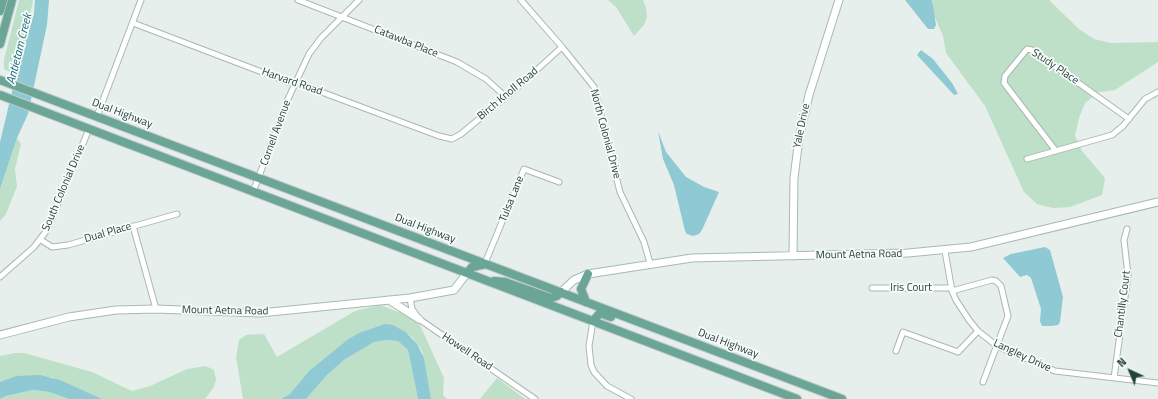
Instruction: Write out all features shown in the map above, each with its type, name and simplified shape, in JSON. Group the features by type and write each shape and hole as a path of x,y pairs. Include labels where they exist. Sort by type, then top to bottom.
{"main road":[{"path":"0,11 3,0"},
{"path":"0,44 12,0"},
{"name":"Dual Highway","path":"0,80 842,399"},
{"path":"0,95 797,399"},
{"path":"455,269 460,254"},
{"path":"467,273 472,267 486,264"},
{"path":"586,302 581,289 588,274"},
{"path":"486,281 505,282 550,298 557,296 561,292"},
{"path":"593,321 597,315 602,314 672,340 686,340"}],"street":[{"path":"97,116 141,0"},
{"name":"Catawba Place","path":"298,0 457,62 486,79 506,97"},
{"name":"Cornell Avenue","path":"253,192 295,83 314,46 359,0"},
{"name":"North Colonial Drive","path":"521,0 562,47 594,88 620,192 644,242 650,264"},
{"name":"Yale Drive","path":"794,256 793,201 799,138 809,95 839,0"},
{"name":"Harvard Road","path":"133,23 439,136 452,139"},
{"name":"Birch Knoll Road","path":"452,139 461,134 506,97 562,47"},
{"name":"Study Place","path":"1056,151 1004,84 1005,76 1027,49 1031,50 1129,119"},
{"path":"1027,159 1109,136 1118,131 1145,99 1158,92"},
{"name":"South Colonial Drive","path":"0,277 40,240 53,220 89,129"},
{"name":"Tulsa Lane","path":"486,264 524,169 559,182"},
{"name":"Mount Aetna Road","path":"561,292 574,280 588,274 650,264 715,256 794,256 945,251 995,243 1158,202"},
{"name":"Dual Place","path":"40,240 52,247 58,247 177,214"},
{"path":"133,226 156,310"},
{"name":"Chantilly Court","path":"1114,378 1128,275 1124,240 1127,229"},
{"name":"Langley Drive","path":"945,251 951,289 962,311 978,331 997,346 1055,371 1158,382"},
{"name":"Mount Aetna Road","path":"0,335 69,317 116,310 260,313 410,298 454,290 467,273"},
{"name":"Iris Court","path":"872,288 951,289 992,280 999,283 1008,316 997,346"},
{"name":"Howell Road","path":"410,298 412,309 419,319 535,399"},
{"path":"389,300 419,319"},
{"path":"593,321 588,346 591,365 594,372 607,386 631,399"},
{"path":"896,351 903,332 958,352 978,331"},
{"path":"983,382 997,346"}],"green space":[{"path":"19,0 33,0 22,57 11,73 4,69 4,60"},
{"path":"608,0 643,0 647,17 644,25 634,36 616,7"},
{"path":"933,0 1049,0 1079,29 1094,39 1111,43 1158,42 1158,62 1115,90 1099,92 1085,103 1079,118 1075,136 1082,151 1105,178 1102,195 1070,207 1053,208 1037,204 1024,192 985,106 946,53 943,36 931,8"},
{"path":"17,138 21,144 15,169 17,186 6,214 0,221 0,189"},
{"path":"380,305 404,314 419,323 444,378 443,395 447,399 431,399 422,351 413,338 406,332 393,325 347,340 309,371 290,395 281,399 243,399 236,357 239,340 246,335 264,334 277,357 355,311"},
{"path":"386,340 398,341 408,350 418,399 306,399 327,375 344,360 374,342"},
{"path":"24,353 92,372 132,391 150,386 187,369 206,366 214,370 216,379 214,387 205,399 102,399 51,377 16,376 0,382 0,356"},
{"path":"497,378 525,399 480,399"},
{"path":"33,390 49,392 69,399 0,399 6,396"}],"water":[{"name":"Antietam Creek","path":"35,0 49,0 47,25 28,114 17,138 0,189 0,142 16,75 34,13"},
{"path":"905,0 932,0 936,25 934,29 928,29"},
{"path":"921,50 933,59 952,83 958,94 954,95 917,55"},
{"path":"658,131 666,152 686,177 704,187 719,192 699,234 693,236 687,234 685,231 674,185 663,159"},
{"path":"1045,247 1050,250 1063,297 1060,322 1058,325 1051,326 1042,326 1040,321 1041,309 1031,278 1027,275 1020,277 1003,258 1011,254"},
{"path":"385,324 393,325 406,332 417,344 424,358 431,399 418,399 408,350 398,341 386,340 374,342 344,360 327,375 306,399 281,399 290,394 309,371 347,340 359,333"},
{"path":"40,375 60,380 102,399 69,399 49,392 33,390 6,396 0,399 0,382 16,376"}]}
